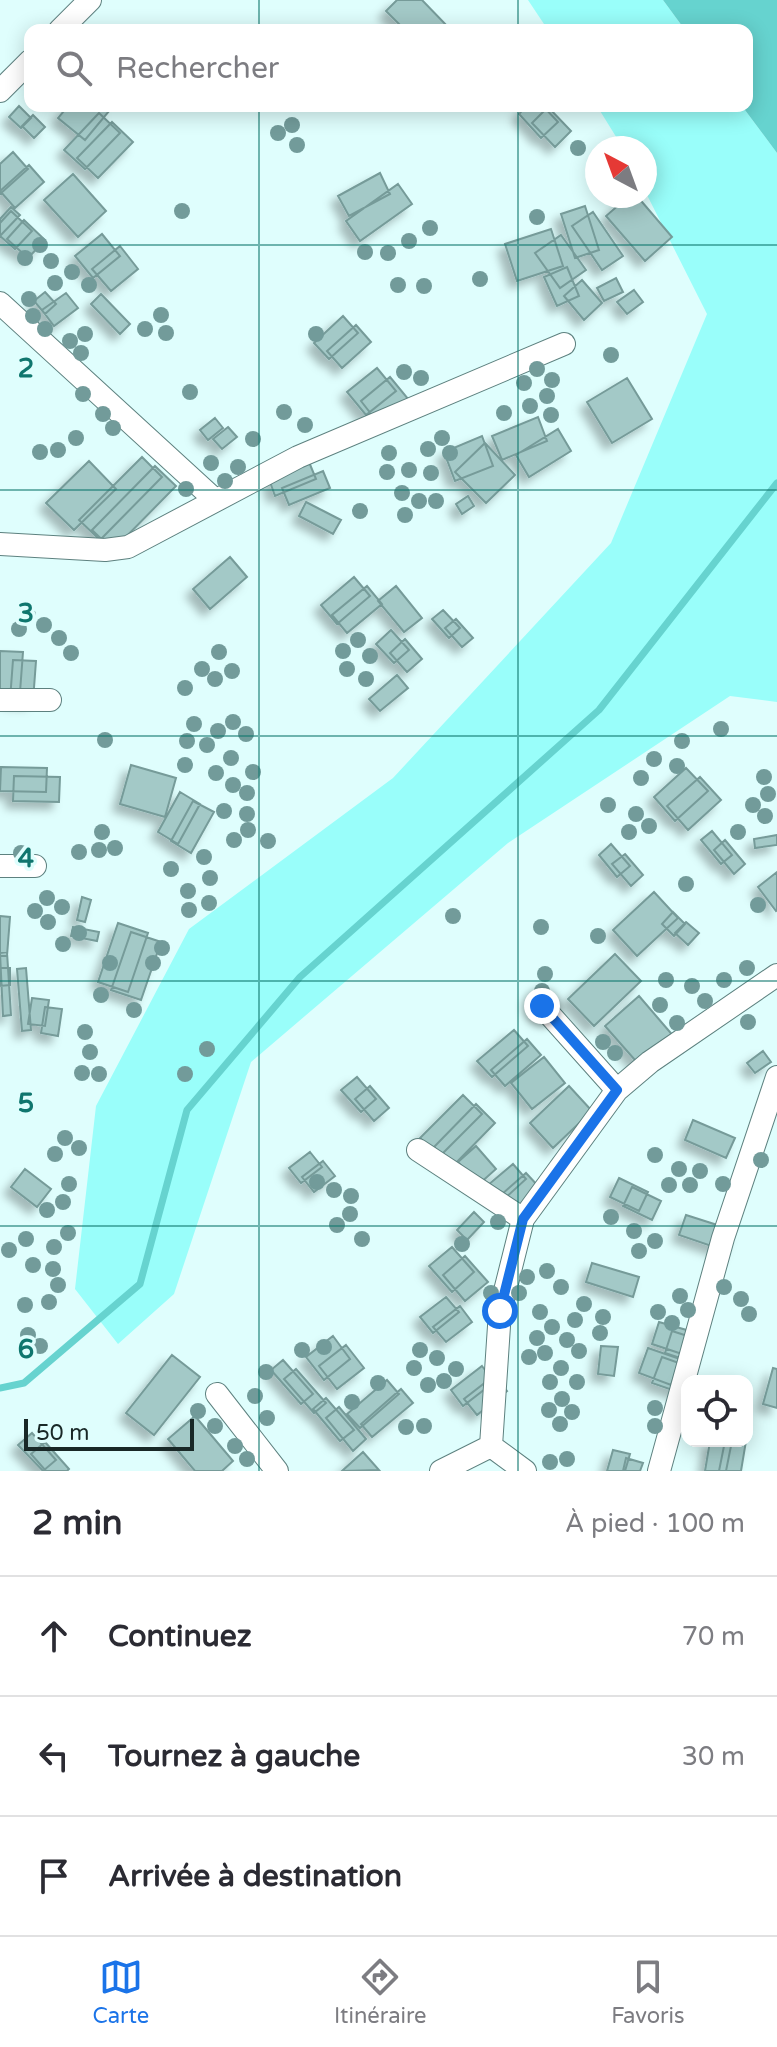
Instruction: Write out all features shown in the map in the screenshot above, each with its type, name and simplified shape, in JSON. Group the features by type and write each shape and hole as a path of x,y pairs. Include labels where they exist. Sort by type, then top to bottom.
{"street":[{"path":"66,24 90,0"},
{"path":"0,91 24,67"},
{"path":"0,303 214,499"},
{"path":"0,544 105,550 128,547 298,457 564,344"},
{"path":"0,700 50,700"},
{"path":"0,866 35,866"},
{"path":"491,1446 500,1311 523,1219 617,1090 662,1054 777,975"},
{"path":"542,1006 617,1090"},
{"path":"659,1471 723,1238 777,1077"},
{"path":"418,1150 523,1219"},
{"path":"217,1394 277,1471"},
{"path":"441,1471 491,1446"},
{"path":"491,1446 525,1471"}],"shaded area":[{"path":"528,0 663,0 681,24 544,24"},
{"path":"663,0 777,0 777,153 746,112 753,112 753,24 681,24"},
{"path":"601,112 746,112 777,153 777,702 730,696 508,843 251,1062 174,1294 118,1344 75,1289 96,1106 189,929 393,778 611,543 707,314 654,208 657,208 657,136 616,136"}],"building":[{"path":"397,0 422,0 445,24 399,24 386,11"},
{"path":"19,106 31,118 21,128 9,117"},
{"path":"63,112 108,112 85,140 58,118"},
{"path":"543,112 553,112 571,131 555,147 532,123"},
{"path":"549,112 558,122 541,138 519,114"},
{"path":"99,113 120,133 85,169 64,150"},
{"path":"33,115 45,127 34,138 22,126"},
{"path":"112,122 133,142 98,178 77,158"},
{"path":"13,152 28,169 0,194 0,164"},
{"path":"29,165 44,182 15,208 0,191"},
{"path":"380,173 390,194 349,216 338,196"},
{"path":"73,174 106,211 78,237 44,200"},
{"path":"398,184 412,204 360,241 346,221"},
{"path":"585,206 599,250 575,258 561,214"},
{"path":"11,207 20,215 0,236 0,219"},
{"path":"615,208 647,208 672,237 645,261 606,216"},
{"path":"11,211 32,231 15,249 0,236 0,223"},
{"path":"593,212 623,256 602,270 572,226"},
{"path":"24,220 45,240 28,258 7,239"},
{"path":"551,229 563,266 517,281 505,244"},
{"path":"102,234 120,256 93,278 75,256"},
{"path":"561,235 586,270 560,288 535,253"},
{"path":"120,246 138,269 111,291 92,269"},
{"path":"567,267 579,296 557,306 544,277"},
{"path":"616,278 623,292 604,301 597,288"},
{"path":"582,280 602,303 584,320 564,296"},
{"path":"634,290 643,302 627,314 617,302"},
{"path":"45,292 56,304 45,314 34,301"},
{"path":"66,293 78,308 54,326 42,310"},
{"path":"101,294 130,324 120,334 91,304"},
{"path":"343,316 358,333 329,359 314,343"},
{"path":"356,325 371,342 342,368 327,351"},
{"path":"377,368 396,391 366,415 347,392"},
{"path":"390,377 409,400 379,424 361,401"},
{"path":"627,378 652,419 612,443 587,402"},
{"path":"538,417 547,441 502,460 492,436"},
{"path":"215,418 223,428 208,440 200,430"},
{"path":"228,427 237,437 222,449 213,439"},
{"path":"558,429 571,451 529,477 516,455"},
{"path":"482,436 493,466 455,481 444,452"},
{"path":"485,443 515,475 486,503 455,472"},
{"path":"142,457 162,477 100,540 79,520"},
{"path":"89,461 116,489 74,530 46,503"},
{"path":"309,462 316,479 275,496 269,479"},
{"path":"155,466 176,486 113,550 92,530"},
{"path":"323,471 330,488 289,505 282,488"},
{"path":"468,496 474,506 462,514 456,504"},
{"path":"306,502 341,520 333,534 299,516"},
{"path":"230,557 247,577 210,609 193,589"},
{"path":"354,577 370,596 337,624 321,605"},
{"path":"367,586 382,604 347,633 332,615"},
{"path":"396,586 422,618 404,632 378,601"},
{"path":"443,610 460,628 449,638 432,619"},
{"path":"456,619 473,638 462,647 445,628"},
{"path":"391,630 409,650 394,663 376,644"},
{"path":"405,639 422,659 407,672 390,653"},
{"path":"0,651 23,652 20,692 0,691"},
{"path":"13,660 36,661 33,701 10,700"},
{"path":"397,675 408,688 380,711 369,699"},
{"path":"131,765 176,778 165,817 120,804"},
{"path":"1,767 47,768 46,792 0,791"},
{"path":"686,768 708,791 675,821 654,797"},
{"path":"14,776 60,777 59,802 13,801"},
{"path":"700,777 721,800 688,830 667,806"},
{"path":"180,792 200,804 178,844 158,832"},
{"path":"193,801 214,812 191,853 171,841"},
{"path":"712,831 732,855 721,864 701,840"},
{"path":"777,835 777,845 755,848 754,839"},
{"path":"725,840 745,864 734,874 714,850"},
{"path":"611,844 630,866 617,877 599,855"},
{"path":"625,854 643,875 631,886 612,864"},
{"path":"777,872 777,910 776,911 758,887"},
{"path":"654,892 678,918 637,956 613,930"},
{"path":"82,897 91,900 85,922 77,920"},
{"path":"673,912 685,924 674,936 662,924"},
{"path":"0,916 10,917 7,956 0,956"},
{"path":"686,922 699,933 688,945 675,933"},
{"path":"118,923 148,933 128,992 98,982"},
{"path":"73,927 99,932 97,941 71,936"},
{"path":"131,932 161,942 141,1000 111,990"},
{"path":"7,952 11,1015 3,1016 0,953"},
{"path":"615,954 641,981 594,1026 568,999"},
{"path":"0,968 10,968 10,985 0,986"},
{"path":"26,968 31,1030 22,1031 17,969"},
{"path":"639,996 675,1038 642,1068 605,1026"},
{"path":"32,998 49,1000 45,1026 28,1024"},
{"path":"45,1007 62,1009 58,1036 41,1033"},
{"path":"514,1030 528,1046 492,1077 477,1061"},
{"path":"527,1039 541,1055 505,1086 491,1070"},
{"path":"763,1051 771,1062 755,1073 747,1063"},
{"path":"544,1057 565,1083 532,1109 511,1083"},
{"path":"357,1077 376,1099 361,1112 341,1090"},
{"path":"370,1086 389,1108 374,1121 355,1099"},
{"path":"569,1086 592,1111 553,1148 530,1123"},
{"path":"463,1095 482,1114 439,1157 420,1138"},
{"path":"476,1104 495,1123 453,1166 434,1147"},
{"path":"693,1120 735,1138 726,1158 685,1140"},
{"path":"476,1146 496,1169 478,1185 458,1162"},
{"path":"310,1152 322,1167 301,1183 289,1168"},
{"path":"323,1161 335,1176 314,1192 302,1177"},
{"path":"513,1164 526,1179 502,1201 488,1185"},
{"path":"25,1169 51,1189 37,1207 11,1187"},
{"path":"526,1173 540,1188 515,1210 502,1194"},
{"path":"619,1178 648,1192 639,1211 610,1197"},
{"path":"632,1187 661,1201 652,1220 623,1206"},
{"path":"474,1212 484,1222 467,1240 457,1230"},
{"path":"686,1215 736,1231 729,1252 679,1235"},
{"path":"452,1247 474,1272 452,1292 429,1266"},
{"path":"465,1256 488,1282 465,1301 443,1275"},
{"path":"592,1263 639,1277 633,1297 586,1282"},
{"path":"446,1297 459,1312 433,1333 420,1317"},
{"path":"460,1306 472,1322 446,1342 433,1327"},
{"path":"659,1322 690,1331 682,1354 652,1344"},
{"path":"672,1331 703,1341 695,1363 665,1353"},
{"path":"333,1336 350,1359 324,1380 306,1357"},
{"path":"346,1345 364,1368 337,1389 319,1366"},
{"path":"601,1346 618,1347 614,1376 598,1374"},
{"path":"648,1348 680,1359 671,1385 639,1373"},
{"path":"172,1355 200,1377 154,1435 126,1413"},
{"path":"662,1357 693,1368 691,1375 681,1375 681,1393 652,1383"},
{"path":"283,1360 313,1394 301,1404 271,1370"},
{"path":"482,1366 494,1382 463,1406 451,1390"},
{"path":"773,1368 777,1369 777,1408 763,1404"},
{"path":"296,1369 326,1403 314,1413 284,1379"},
{"path":"495,1375 507,1391 477,1415 464,1399"},
{"path":"387,1380 399,1394 360,1428 347,1414"},
{"path":"401,1389 413,1403 372,1437 361,1424"},
{"path":"326,1398 354,1430 340,1441 313,1409"},
{"path":"339,1407 366,1439 353,1451 326,1418"},
{"path":"195,1416 233,1461 222,1471 195,1471 168,1439"},
{"path":"32,1433 56,1460 43,1471 18,1445"},
{"path":"45,1442 69,1469 67,1471 46,1471 31,1454"},
{"path":"709,1447 731,1447 726,1471 705,1471"},
{"path":"724,1447 745,1447 741,1471 719,1471"},
{"path":"613,1450 630,1454 625,1471 607,1471"},
{"path":"363,1452 379,1470 342,1471"},
{"path":"626,1458 643,1463 640,1471 623,1471"}],"waterway":[{"path":"0,1388 24,1383 140,1284 187,1110 300,977 599,710 777,483"}],"route":[{"path":"500,1311 523,1219 617,1090 542,1006"}]}
